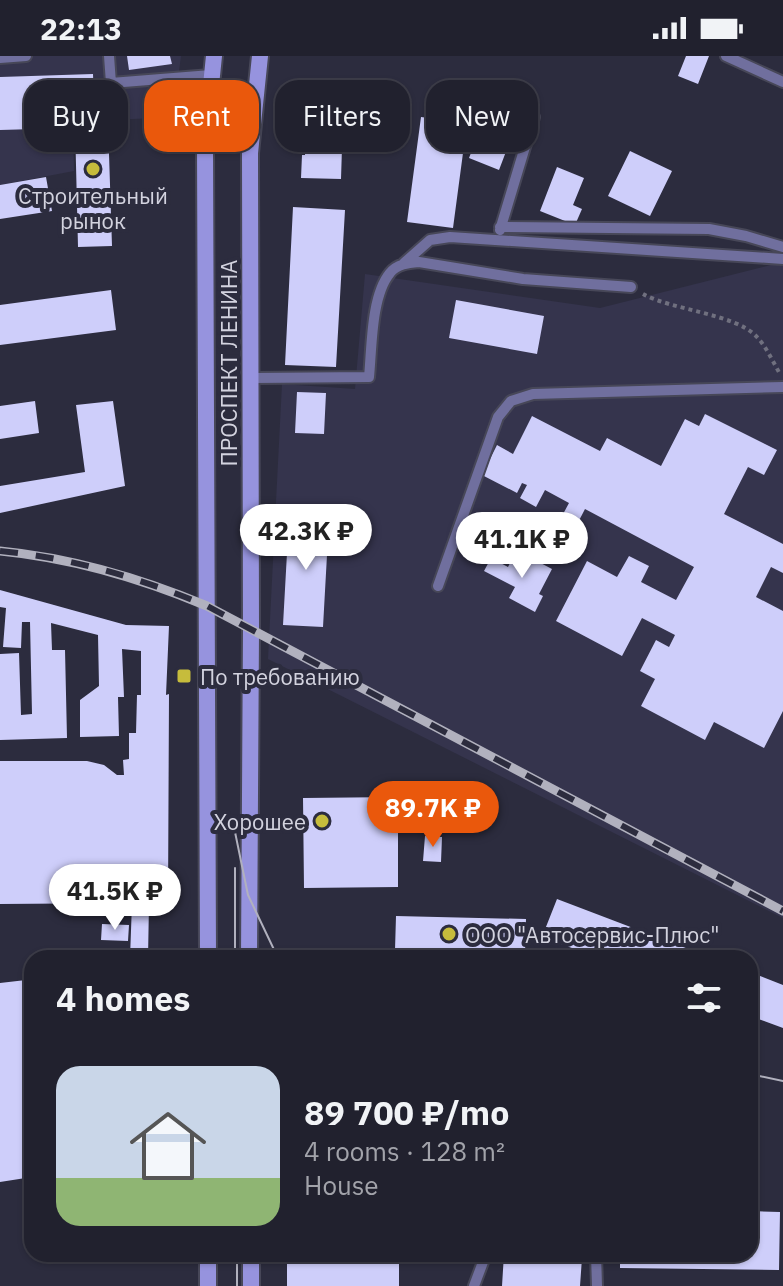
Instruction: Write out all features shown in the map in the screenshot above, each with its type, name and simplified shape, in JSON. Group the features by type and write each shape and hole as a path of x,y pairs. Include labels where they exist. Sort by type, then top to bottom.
{"main road":[{"name":"ПРОСПЕКТ ЛЕНИНА","path":"208,950 205,144 214,56"},
{"name":"ПРОСПЕКТ ЛЕНИНА","path":"249,950 250,153 260,56"},
{"path":"208,1262 208,1286"},
{"path":"251,1262 251,1286"}],"lane":[{"path":"0,58 26,56"},
{"path":"109,56 111,83 211,75"},
{"path":"726,56 783,82"},
{"path":"497,240 523,152"},
{"path":"500,227 709,229 783,247"},
{"path":"250,378 369,377 378,298 391,272 430,240 450,237 783,259"},
{"path":"404,263 419,262 523,279 631,287"},
{"path":"438,586 498,417 511,401 533,394 783,387"},
{"path":"474,1286 483,1262"},
{"path":"596,1262 597,1286"}],"path":[{"path":"631,287 658,302 688,308 745,328 757,337 783,379"}],"shaded area":[{"path":"0,56 181,56 178,80 144,80 144,118 128,119 128,80 24,80 24,152 74,152 74,171 0,185"},
{"path":"783,262 783,918 268,659 282,384 355,389 365,274 600,308"}],"building":[{"path":"127,56 170,56 172,64 129,70"},
{"path":"686,56 709,56 698,84 678,76"},
{"path":"93,74 93,80 24,80 24,129 0,130 0,77"},
{"path":"421,117 426,118 426,152 463,152 453,228 407,222"},
{"path":"630,151 672,171 650,216 608,196"},
{"path":"76,152 109,152 112,246 78,247"},
{"path":"305,152 342,152 341,179 301,178 302,155"},
{"path":"471,152 506,152 499,170 469,158"},
{"path":"557,167 584,178 573,205 582,209 575,225 540,211"},
{"path":"46,177 52,211 0,219 0,185"},
{"path":"293,207 345,210 336,367 285,365"},
{"path":"111,290 116,330 0,345 0,305"},
{"path":"456,300 544,316 537,354 449,338"},
{"path":"297,392 326,393 324,434 295,433"},
{"path":"35,401 39,433 0,439 0,406"},
{"path":"113,401 125,486 0,513 0,486 85,472 76,405"},
{"path":"705,414 777,450 764,475 748,467 724,514 783,544 783,573 771,567 756,597 783,611 783,711 764,748 714,722 705,740 641,706 655,679 640,671 656,640 669,647 675,635 642,618 622,656 556,621 587,561 617,577 629,556 649,566 641,582 676,600 694,567 585,509 557,563 541,555 569,503 545,490 536,507 520,498 527,485 522,483 517,493 482,475 497,445 513,454 532,416 600,451 607,438 661,466 685,419 699,426"},
{"path":"289,517 329,519 323,627 283,625"},
{"path":"491,558 508,567 512,559 526,567 531,558 552,569 539,594 543,596 535,612 509,598 515,587 484,571"},
{"path":"0,590 126,625 169,626 166,695 169,694 168,904 149,904 148,950 130,950 132,903 0,904 0,761 87,761 104,765 117,775 124,775 123,760 129,759 129,733 136,733 137,695 141,695 141,651 122,649 124,697 118,697 119,736 80,737 80,700 99,686 98,635 51,623 52,650 65,650 67,738 0,740 0,654 19,653 21,715 32,714 30,622 22,622 21,648 3,647 6,608 0,607"},
{"path":"398,797 398,887 304,888 303,798"},
{"path":"425,836 442,837 441,862 423,861"},
{"path":"557,899 691,950 577,950 542,937"},
{"path":"396,916 526,919 525,950 395,950"},
{"path":"102,924 129,925 128,941 101,940"},
{"path":"758,975 783,985 783,1028 758,1019"},
{"path":"24,980 24,1178 0,1182 0,983"},
{"path":"758,1211 780,1212 779,1270 620,1268 620,1262 758,1262"},
{"path":"287,1262 399,1262 399,1286 287,1286"},
{"path":"504,1262 582,1262 580,1286 502,1286"}],"tram line":[{"path":"235,832 248,895 274,950"},
{"path":"235,868 235,950"},
{"path":"758,1076 783,1081"},
{"path":"237,1262 237,1286"}],"railway":[{"path":"0,551 106,571 207,606 783,911"}],"place":[{"name":"Строительный рынок","path":"93,169"},
{"name":"По требованию","path":"184,676"},
{"name":"Хорошее","path":"322,821"},
{"name":"ООО \"Автосервис-Плюс\"","path":"449,934"}]}
